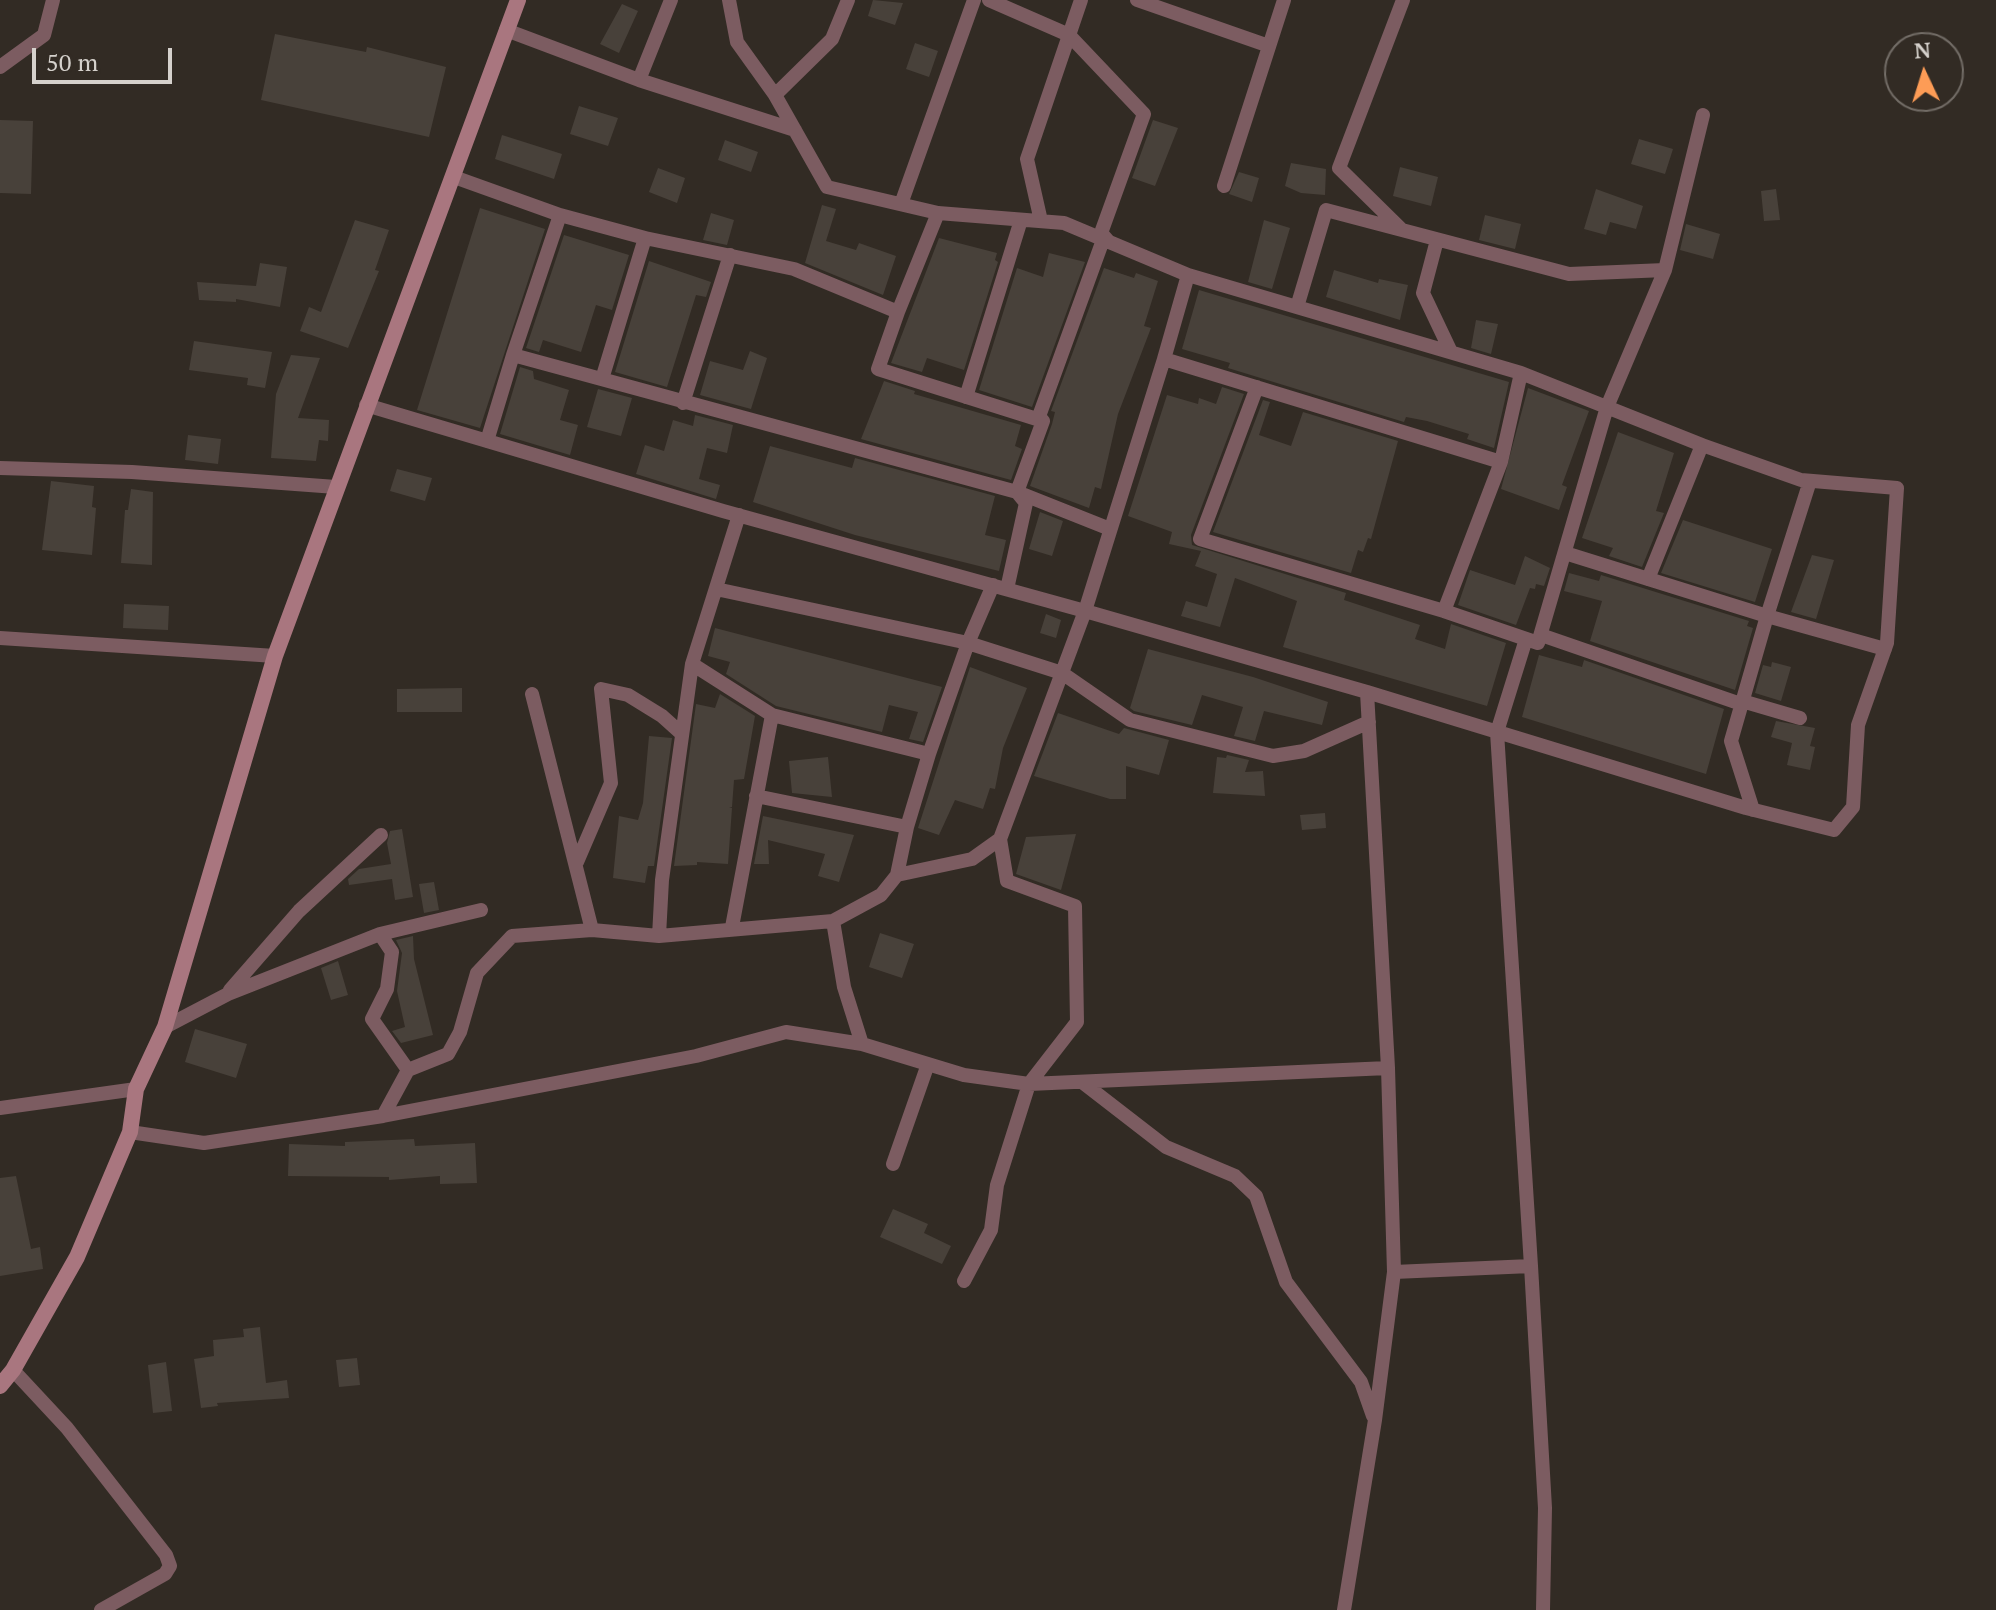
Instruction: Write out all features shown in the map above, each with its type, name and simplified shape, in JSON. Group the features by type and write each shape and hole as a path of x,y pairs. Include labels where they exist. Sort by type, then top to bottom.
{"main road":[{"path":"0,1386 13,1370 77,1257 130,1132 136,1089 165,1027 275,656 518,0"}],"street":[{"path":"0,67 44,35 53,0"},
{"path":"639,80 671,0"},
{"path":"366,405 739,515 1367,692 1753,810 1834,830 1853,807 1858,725 1885,649 1897,488 1810,481 1702,445 1521,373 1188,275 1064,223 938,213 827,187 775,95 737,42 729,0"},
{"path":"775,95 832,39 848,0"},
{"path":"901,204 974,0"},
{"path":"989,0 1069,35 1144,114 1101,233 1109,242"},
{"path":"1041,221 1027,159 1081,0"},
{"path":"1137,0 1269,46"},
{"path":"1224,186 1284,0"},
{"path":"1402,230 1339,168 1403,0"},
{"path":"506,30 639,80 795,130"},
{"path":"1543,1610 1545,1508 1497,732 1565,553 1607,407 1665,270 1703,115"},
{"path":"454,177 560,215 645,238 794,269 898,312"},
{"path":"1297,307 1326,210 1569,274 1665,270"},
{"path":"938,213 878,369 1043,421"},
{"path":"487,441 560,215"},
{"path":"966,397 1021,220"},
{"path":"602,379 645,238"},
{"path":"1043,421 1038,419 1103,240 1109,242"},
{"path":"1437,240 1423,293 1451,352"},
{"path":"683,403 730,255"},
{"path":"964,1281 991,1230 997,1185 1029,1084 1077,1022 1075,906 1007,881 1000,839 1085,611 1188,275"},
{"path":"513,355 1017,492 1110,529"},
{"path":"1164,359 1501,462"},
{"path":"1444,611 1501,462 1521,373"},
{"path":"1257,387 1200,539 1534,637 1741,704 1742,701 1800,718"},
{"path":"1017,492 1043,421"},
{"path":"1648,579 1702,445"},
{"path":"0,468 132,472 336,487"},
{"path":"1753,810 1731,741 1810,481"},
{"path":"383,1116 408,1070 448,1054 460,1032 477,973 512,936 592,930 659,936 732,927 833,921 881,895 897,875 907,827 929,754 968,643 1000,587 1026,503 1017,492"},
{"path":"659,936 662,880 692,664 739,515"},
{"path":"1565,553 1885,649"},
{"path":"716,589 968,643 1062,673 1130,720 1273,756 1304,751 1369,722"},
{"path":"0,638 275,656"},
{"path":"692,664 772,715 929,754"},
{"path":"577,862 611,783 601,689 628,695 662,716 682,734"},
{"path":"1344,1610 1375,1420 1394,1272 1388,1068 1367,692"},
{"path":"532,694 592,930"},
{"path":"732,927 772,715"},
{"path":"756,796 907,827"},
{"path":"228,994 299,911 381,835"},
{"path":"897,875 972,859 1000,839"},
{"path":"165,1027 228,994 380,934 481,910"},
{"path":"833,921 844,987 862,1044"},
{"path":"380,934 392,952 387,989 372,1019 408,1070"},
{"path":"130,1132 204,1143 383,1116 696,1056 786,1032 862,1044 964,1075 1029,1084 1388,1068"},
{"path":"893,1164 928,1064"},
{"path":"1082,1082 1166,1147 1235,1176 1256,1196 1286,1282 1361,1382 1375,1420"},
{"path":"0,1108 136,1089"},
{"path":"1394,1272 1531,1266"},
{"path":"13,1370 67,1428 166,1555 170,1566 165,1574 101,1610"}],"building":[{"path":"873,0 903,3 895,25 868,16"},
{"path":"622,4 638,11 619,53 600,44"},
{"path":"275,34 366,52 367,47 446,67 429,137 261,100"},
{"path":"915,43 938,51 929,77 906,69"},
{"path":"579,106 618,118 608,146 570,134"},
{"path":"0,120 33,121 31,194 0,193"},
{"path":"1153,120 1178,128 1155,186 1132,178"},
{"path":"502,135 562,154 554,179 495,159"},
{"path":"1639,139 1673,149 1665,174 1631,164"},
{"path":"725,140 758,152 751,172 718,160"},
{"path":"1291,163 1326,169 1325,195 1301,193 1285,186"},
{"path":"1400,167 1438,177 1431,206 1393,196"},
{"path":"658,168 685,178 677,203 649,192"},
{"path":"1239,172 1259,178 1252,202 1229,194"},
{"path":"1596,189 1643,206 1636,229 1610,222 1606,235 1584,229"},
{"path":"1776,189 1780,220 1764,221 1761,191"},
{"path":"822,205 836,209 826,241 856,250 859,243 896,256 883,295 805,263"},
{"path":"480,208 545,229 480,428 417,410"},
{"path":"711,213 734,220 727,245 703,240"},
{"path":"1485,215 1521,224 1515,249 1479,240"},
{"path":"355,220 389,230 375,270 379,271 348,348 300,331 309,307 321,312"},
{"path":"1264,220 1290,228 1272,289 1248,282"},
{"path":"1686,224 1720,234 1713,259 1680,250"},
{"path":"564,235 629,255 612,310 596,305 581,352 543,340 539,352 526,348"},
{"path":"939,238 997,253 995,260 998,262 964,370 927,358 922,372 891,363"},
{"path":"1049,253 1085,262 1032,407 979,390 1017,268 1043,277"},
{"path":"649,261 711,282 706,297 696,295 667,387 615,372"},
{"path":"260,263 287,267 280,307 236,299 236,302 199,300 197,282 256,286"},
{"path":"1104,268 1134,278 1136,273 1158,281 1144,326 1151,328 1118,414 1101,489 1095,487 1089,508 1030,486 1052,424 1055,412 1051,411"},
{"path":"1334,270 1378,283 1379,279 1408,285 1400,320 1326,297"},
{"path":"1199,290 1509,382 1494,448 1467,439 1469,434 1406,417 1404,422 1228,368 1230,363 1182,349"},
{"path":"1476,320 1498,324 1491,354 1471,348"},
{"path":"194,341 272,352 265,388 247,385 248,378 189,370"},
{"path":"750,351 767,358 751,409 700,395 710,361 743,370"},
{"path":"291,355 320,358 298,418 329,420 328,441 319,440 316,461 271,458 276,394"},
{"path":"520,367 533,371 534,379 569,390 560,420 578,425 570,455 500,434"},
{"path":"884,381 915,391 914,394 1021,425 1015,446 1022,449 1011,480 861,439"},
{"path":"1222,387 1244,394 1191,535 1192,545 1346,593 1344,600 1420,625 1415,639 1445,649 1451,624 1506,643 1487,706 1283,647 1297,601 1235,578 1220,627 1181,616 1186,601 1207,607 1217,574 1195,566 1201,551 1169,544 1172,532 1128,516 1167,395 1198,404 1199,398 1216,404"},
{"path":"1528,388 1589,411 1562,485 1567,487 1559,510 1501,489"},
{"path":"598,389 632,398 621,436 587,427"},
{"path":"1263,400 1270,402 1259,435 1291,446 1303,412 1398,441 1371,539 1368,538 1363,552 1358,550 1351,573 1213,532"},
{"path":"695,415 733,425 727,453 707,448 699,479 720,485 716,499 636,474 645,445 664,451 673,420 693,426"},
{"path":"1618,432 1674,453 1656,511 1664,513 1642,567 1609,556 1613,548 1582,538"},
{"path":"188,435 221,439 218,464 185,460"},
{"path":"770,446 852,468 855,458 995,496 985,535 1006,540 999,571 855,535 753,502"},
{"path":"397,469 432,478 425,501 390,491"},
{"path":"51,481 94,486 92,507 96,508 92,555 42,550"},
{"path":"131,489 153,492 152,565 121,563 125,510 128,510"},
{"path":"1040,512 1063,521 1052,556 1029,549"},
{"path":"1683,520 1772,549 1755,602 1661,573"},
{"path":"1812,555 1834,560 1816,619 1791,612"},
{"path":"1525,556 1550,568 1544,586 1536,584 1535,589 1530,588 1516,625 1458,605 1470,570 1515,585"},
{"path":"1569,573 1599,581 1601,575 1749,621 1747,626 1753,628 1735,690 1590,641 1602,601 1564,591"},
{"path":"124,604 169,606 168,630 123,628"},
{"path":"1046,614 1061,620 1056,638 1040,633"},
{"path":"715,628 942,687 923,742 909,739 918,712 889,705 882,732 776,706 726,674 730,662 708,656"},
{"path":"1148,649 1253,677 1328,702 1322,725 1264,711 1255,741 1234,736 1243,707 1202,695 1192,725 1134,711 1130,708"},
{"path":"1539,655 1582,667 1584,660 1724,709 1706,774 1522,717"},
{"path":"1772,662 1791,667 1781,701 1755,693 1763,665 1771,667"},
{"path":"970,667 1027,688 1003,748 995,789 990,788 983,809 955,800 939,835 918,828"},
{"path":"462,688 462,712 397,712 397,689"},
{"path":"720,694 755,716 744,779 734,780 732,807 729,808 732,808 728,864 697,862 697,865 674,866 696,704 715,708"},
{"path":"1058,713 1119,734 1124,728 1169,740 1159,775 1126,766 1126,799 1110,799 1034,776"},
{"path":"1776,721 1815,728 1810,746 1815,747 1810,770 1787,765 1792,743 1771,737"},
{"path":"649,736 672,738 654,866 648,866 645,883 613,878 619,816 638,820 643,803"},
{"path":"1227,755 1249,760 1245,772 1263,771 1265,796 1213,793 1217,757 1226,758"},
{"path":"828,757 832,797 792,793 789,761"},
{"path":"1325,813 1326,828 1302,830 1300,815"},
{"path":"763,816 854,835 839,882 818,876 825,854 768,840 769,864 754,864"},
{"path":"402,829 413,897 395,900 392,879 349,885 348,879 359,869 391,864 387,843 390,831"},
{"path":"1076,834 1061,890 1016,874 1026,837"},
{"path":"434,882 439,910 424,913 419,884"},
{"path":"880,933 914,944 902,978 869,967"},
{"path":"413,936 414,959 433,1035 401,1043 392,1031 405,1027 397,991 402,953 396,940"},
{"path":"338,961 348,995 331,1000 321,968"},
{"path":"195,1029 247,1044 236,1078 185,1062"},
{"path":"414,1139 415,1146 475,1143 477,1183 440,1184 440,1176 389,1180 389,1177 288,1176 289,1144 345,1146 345,1142"},
{"path":"16,1176 31,1249 40,1247 43,1269 0,1276 0,1178"},
{"path":"893,1209 928,1224 924,1233 951,1246 942,1264 880,1237"},
{"path":"260,1327 266,1383 287,1380 289,1398 217,1403 218,1406 201,1408 194,1359 214,1356 213,1340 244,1337 243,1329"},
{"path":"357,1358 360,1385 339,1387 336,1360"},
{"path":"166,1362 172,1411 153,1413 148,1365"}]}
